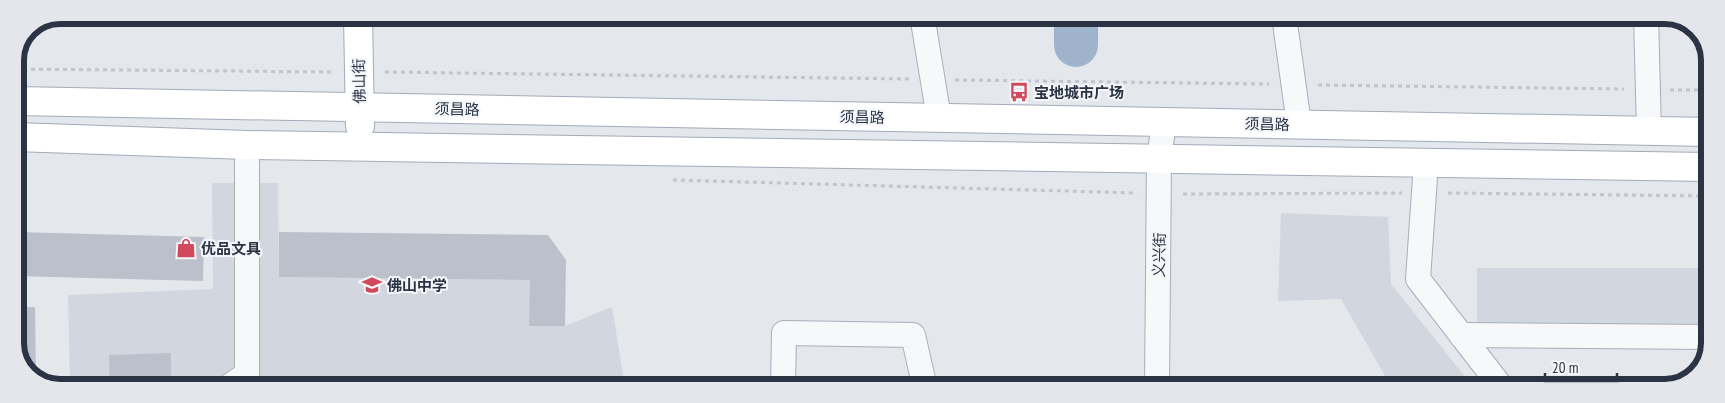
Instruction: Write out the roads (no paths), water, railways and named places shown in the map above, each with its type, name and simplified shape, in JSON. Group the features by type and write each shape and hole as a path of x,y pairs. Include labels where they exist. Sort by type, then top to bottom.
{"main road":[{"name":"佛山街","path":"358,24 359,107 362,147"},
{"name":"须昌路","path":"24,101 1701,132"},
{"path":"24,138 362,147 1701,167"}],"street":[{"path":"923,24 939,118"},
{"path":"1285,24 1299,124"},
{"path":"1646,24 1650,131"},
{"name":"义兴街","path":"1157,379 1159,194 1164,122"},
{"path":"240,379 247,374 247,145"},
{"path":"1426,163 1418,279 1495,379"},
{"path":"783,379 784,333 913,335 923,379"},
{"path":"1461,335 1701,337"}],"water":[{"path":"1057,24 1098,24 1097,40 1056,41"}],"waterway":[{"path":"1076,24 1076,45"}],"place":[{"name":"宝地城市广场","path":"1019,92"},
{"name":"优品文具","path":"186,248"},
{"name":"佛山中学","path":"372,285"}]}
